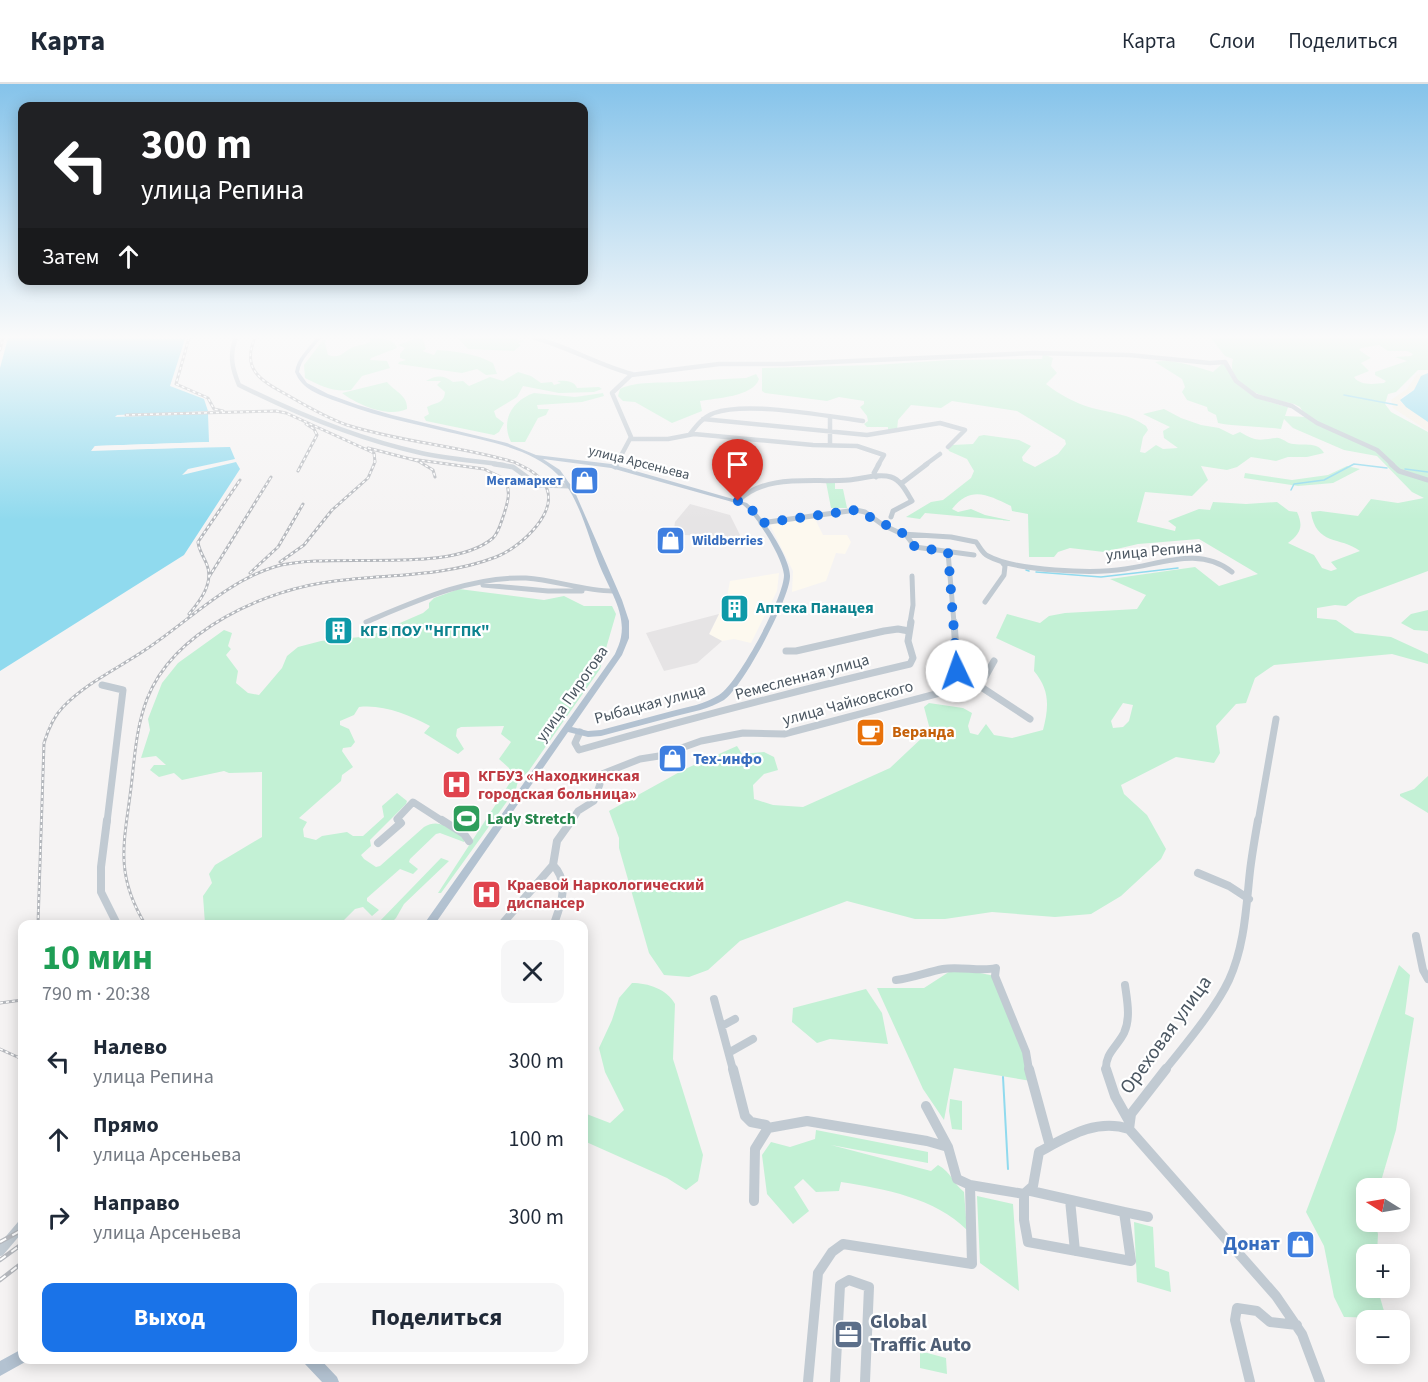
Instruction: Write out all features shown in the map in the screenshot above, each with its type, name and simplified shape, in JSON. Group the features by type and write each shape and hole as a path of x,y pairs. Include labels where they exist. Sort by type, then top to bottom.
{"main road":[{"path":"339,399 374,412 495,441 532,456"},
{"name":"улица Пирогова","path":"432,920 567,729 622,647 626,633 625,621 614,591 569,486 558,472 532,456"},
{"name":"улица Арсеньева","path":"532,456 615,467 738,501 749,506 762,523"},
{"path":"558,472 560,467 573,460"},
{"name":"Рыбацкая улица","path":"567,729 594,734 610,731 706,705 727,693 751,657 778,602 786,580 786,569 762,523"},
{"path":"0,1369 18,1358"},
{"path":"314,1364 328,1380"}],"street":[{"path":"267,399 311,420 422,453 510,466 520,470 529,481 536,484 569,486"},
{"path":"615,399 627,424 630,439 615,467"},
{"path":"1265,399 1292,406 1317,423 1377,450 1399,471 1428,480"},
{"path":"690,434 703,419 717,411 735,408 772,409 863,422"},
{"path":"830,418 830,444"},
{"path":"703,419 867,435 940,423 965,430 948,447"},
{"path":"630,439 664,440 690,434 813,446 830,444 861,447 883,454 874,473 876,477"},
{"path":"902,483 940,454"},
{"path":"738,501 749,490 809,479 847,480 892,477 902,483 912,501 893,511 891,518"},
{"path":"762,523 856,510 906,535 915,547 974,555"},
{"name":"улица Репина","path":"906,535 951,537 976,542 984,554 1002,562 1063,570 1125,570 1156,562 1213,560 1232,572"},
{"path":"948,552 958,678 955,689"},
{"path":"985,602 1005,572 1002,562"},
{"name":"Ремесленная улица","path":"580,732 575,743 579,750 667,725 702,718 784,693 910,664 913,658 908,641 913,605 912,576"},
{"path":"366,622 421,600 471,584 568,592 587,589 614,591"},
{"path":"786,651 796,651 884,631 898,629 909,631"},
{"path":"994,661 989,674 975,683 1030,719"},
{"name":"улица Чайковского","path":"553,865 557,841 578,811 594,801 600,784 599,774 644,757 659,756 701,741 743,733 784,734 975,683"},
{"path":"102,685 123,690 101,867 101,892 115,920"},
{"name":"Ореховая улица","path":"1129,1125 1137,1105 1193,1035 1229,980 1242,938 1270,745 1276,719"},
{"path":"378,843 401,824 397,819 413,802 464,834 469,841"},
{"path":"505,920 553,865 559,873 564,895 555,920"},
{"path":"1198,873 1230,886 1249,898"},
{"path":"1416,936 1423,970 1428,979"},
{"path":"896,980 914,978 944,969 982,968 990,970 996,968 995,976 1026,1052 1030,1081 1050,1146"},
{"path":"1125,986 1128,1008 1127,1026 1123,1038 1109,1052 1106,1075 1129,1125 1276,1296 1297,1325 1320,1382"},
{"path":"714,999 730,1052 745,1116 747,1120 766,1125 768,1128"},
{"path":"722,1026 735,1019"},
{"path":"730,1052 753,1039"},
{"path":"926,1106 948,1147 957,1179 970,1185 1070,1200 1148,1217"},
{"path":"754,1201 755,1149 768,1128 807,1121 927,1141 948,1147"},
{"path":"1124,1212 1131,1261 1028,1242 1024,1220 1027,1193 1035,1185 1037,1155 1050,1146 1093,1127 1129,1125"},
{"path":"808,1382 818,1273 832,1252 843,1244 972,1264 970,1185"},
{"path":"1070,1200 1075,1251"},
{"path":"0,1251 18,1230"},
{"path":"835,1382 840,1285 849,1280 869,1287 865,1382"},
{"path":"1250,1382 1235,1320 1238,1308 1257,1311 1270,1322 1297,1325"}],"shaded area":[{"path":"690,504 730,515 741,537 656,534 656,531 674,529 675,522"},
{"path":"814,517 823,535 847,535 851,542 845,554 836,553 826,581 792,592 793,571 770,525"},
{"path":"779,573 777,591 751,643 734,639 722,641 709,635 727,597 730,581"},
{"path":"719,614 709,634 722,641 697,663 664,671 646,633"}],"green space":[{"path":"351,399 404,399 407,409 382,411"},
{"path":"442,399 514,399 494,411 496,417 504,423 499,432 494,435 426,421 424,417 429,414 427,407"},
{"path":"523,399 595,399 582,402 537,405 538,409 549,409 546,415 538,418 525,442 511,442 508,434 508,419"},
{"path":"621,399 716,399 700,401 702,411 672,423 635,402 623,401"},
{"path":"808,399 834,399 827,401"},
{"path":"849,399 1069,399 1092,408 1127,416 1146,426 1148,430 1143,437 1140,452 1145,453 1156,445 1163,449 1178,448 1164,438 1163,431 1170,427 1143,414 1164,409 1181,418 1219,428 1233,435 1240,432 1258,440 1278,438 1289,443 1317,447 1324,453 1307,457 1288,457 1276,461 1251,457 1237,467 1227,470 1201,466 1208,480 1192,496 1145,492 1137,522 1175,531 1176,527 1168,521 1199,509 1210,510 1213,502 1246,504 1277,502 1289,511 1297,512 1299,517 1300,530 1288,543 1314,555 1322,568 1331,571 1337,569 1331,562 1360,551 1323,535 1314,523 1311,512 1358,516 1371,499 1398,503 1424,498 1412,492 1377,456 1344,450 1293,428 1284,419 1281,429 1218,423 1216,415 1208,411 1207,407 1186,399 1259,399 1288,407 1285,416 1306,417 1300,407 1274,399 1387,399 1385,404 1391,412 1428,432 1428,571 1358,597 1346,606 1317,608 1317,618 1336,620 1355,633 1391,637 1428,654 1428,664 1392,654 1274,665 1255,678 1246,703 1236,704 1216,726 1220,753 1214,763 1176,757 1121,785 1124,794 1147,815 1166,849 1161,859 1121,896 1091,914 1055,917 992,912 945,919 915,919 847,901 740,941 708,970 689,977 664,975 649,953 619,848 619,838 609,811 685,769 737,746 742,754 764,752 774,757 778,770 764,774 753,785 754,799 773,805 803,807 890,768 925,735 929,726 924,707 929,703 963,708 972,713 968,726 970,733 978,735 986,724 994,735 1012,738 1043,730 1047,699 1043,685 1034,671 1035,656 996,638 1007,614 1040,623 1049,616 1065,613 1137,609 1146,595 1110,579 1195,567 1219,586 1258,574 1199,539 1138,544 1104,552 1070,548 1058,552 1054,557 1029,557 1028,514 1012,511 1011,506 980,494 966,497 952,509 958,512 971,509 985,515 1013,521 925,513 920,519 906,517 931,502 943,500 971,478 974,471 967,459 949,451 952,445 973,444 979,436 984,435 1019,440 1031,446 1022,457 1023,461 1035,467 1058,454 1066,444 1065,440 1017,411 952,401 941,408 911,405 898,420 897,430 888,431 888,427 867,427 864,424 868,421 867,416 860,407 864,401","holes":["1123,703 1133,705 1129,721 1123,727 1113,728 1111,721"]},
{"path":"1347,466 1360,469 1333,483 1298,486 1244,478 1245,473 1292,480 1328,475"},
{"path":"826,482 835,482 835,489 843,489 847,508 831,508"},
{"path":"459,589 544,600 564,596 584,606 612,606 616,614 600,669 528,772 518,781 516,789 441,893 438,893 511,781 509,768 499,759 511,742 501,734 504,726 457,729 456,736 464,749 458,754 424,733 430,726 422,722 386,709 359,707 354,715 340,721 340,725 349,729 355,742 351,747 343,748 342,751 353,767 342,775 341,781 299,818 307,822 303,829 304,837 316,840 322,836 347,832 353,836 363,836 384,817 382,806 397,793 407,801 406,804 370,840 371,846 361,855 364,859 376,867 380,866 424,827 435,823 451,829 465,839 464,842 440,833 436,834 410,859 409,862 418,869 413,874 400,869 367,898 367,901 379,910 372,916 363,907 355,909 344,920 205,920 203,896 212,883 209,874 215,865 262,837 262,772 229,773 224,771 182,780 174,773 159,777 150,770 154,765 166,765 156,756 141,758 150,730 148,719 162,683 178,663 224,630 232,633 228,646 231,649 226,655 238,671 236,683 248,693 259,695 282,668 287,656 298,647 321,641 370,636 423,613 429,608 429,603 434,598"},
{"path":"1428,610 1428,631 1414,630 1401,623 1411,614"},
{"path":"1428,776 1428,813 1400,794 1414,789"},
{"path":"441,858 449,861 404,904 394,920 381,920"},
{"path":"1399,965 1410,975 1405,1014 1414,1018 1396,1130 1382,1178 1356,1178 1356,1232 1377,1232 1378,1234 1378,1244 1356,1244 1356,1298 1380,1298 1384,1310 1356,1310 1356,1317 1344,1317 1334,1297 1324,1246 1306,1212"},
{"path":"955,968 995,976 1026,1052 1031,1081 954,1068 944,1120 923,1089 877,988 924,988"},
{"path":"632,983 644,984 667,994 675,1004 673,1059 703,1155 698,1181 686,1190 667,1178 588,1143 588,1115 610,1123 624,1110 605,1072 599,1048 619,998"},
{"path":"866,989 882,1013 888,1044 830,1039 817,1043 792,1022 793,1008"},
{"path":"950,1099 962,1101 962,1130 952,1129"},
{"path":"816,1130 928,1152 928,1163 831,1145 931,1171 938,1165 964,1192 967,1230 940,1210 892,1192 841,1182 839,1191 816,1192 803,1179 794,1187 809,1211 793,1224 767,1194 762,1155 771,1142 790,1147 815,1139"},
{"path":"977,1196 1013,1204 1019,1291 980,1263"},
{"path":"1134,1222 1153,1227 1155,1267 1169,1272 1171,1292 1137,1282"},
{"path":"920,1351 946,1358 947,1374 920,1368"}],"sand":[{"path":"1402,399 1401,402 1428,422 1428,431 1393,408 1391,400"}],"water":[{"path":"0,399 204,399 208,411 117,415 115,417 208,414 209,442 95,446 92,450 230,447 235,459 188,469 182,475 236,462 240,469 184,555 0,671"},
{"path":"1428,399 1428,422 1406,407 1400,400"}],"pier":[{"path":"209,442 206,447 91,451 95,446"}],"waterway":[{"path":"1363,399 1397,405"},
{"path":"1291,490 1294,484 1324,480 1354,464 1387,468"},
{"path":"1405,469 1428,472"},
{"path":"1036,572 1101,577 1178,568"},
{"path":"1003,1077 1008,1169"}],"railway":[{"path":"208,399 214,409 223,411"},
{"path":"143,920 128,887 124,853 137,739 147,699 160,674 178,653 200,633 225,617 280,593 335,581 436,572 496,557 527,536 544,515 548,504 548,493 540,478 514,462 367,431 325,416 293,399"},
{"path":"126,415 276,411 286,413 374,453 375,462 368,478 332,510 304,545 280,562"},
{"path":"298,471 317,435 314,429 306,424"},
{"path":"368,448 418,461 433,470 435,477"},
{"path":"38,920 44,743 59,711 92,683 145,650 223,593 256,574 298,562 419,559 448,556 473,549 493,538 500,527 508,501 505,479 484,469 411,459"},
{"path":"209,577 271,477"},
{"path":"209,577 198,542 240,480"},
{"path":"250,573 278,547 303,504"},
{"path":"189,614 201,598 209,577"},
{"path":"0,1003 18,1001"},
{"path":"0,1049 18,1057"},
{"path":"0,1242 18,1232"},
{"path":"0,1260 18,1247"},
{"path":"0,1280 18,1266"}],"place":[{"name":"Мегамаркет","path":"584,481"},
{"name":"Wildberries","path":"671,541"},
{"name":"Аптека Панацея","path":"735,608"},
{"name":"КГБ ПОУ \"НГГПК\"","path":"339,631"},
{"name":"Веранда","path":"871,732"},
{"name":"Тех-инфо","path":"672,759"},
{"name":"КГБУЗ «Находкинская городская больница»","path":"457,785"},
{"name":"Lady Stretch","path":"466,819"},
{"name":"Краевой Наркологический диспансер","path":"486,894"},
{"name":"Донат","path":"1301,1244"},
{"name":"Global Traffic Auto","path":"849,1334"}],"route":[{"path":"738,501 749,506 762,523 835,511 860,510 888,528 906,535 915,547 948,552 957,671"}]}
